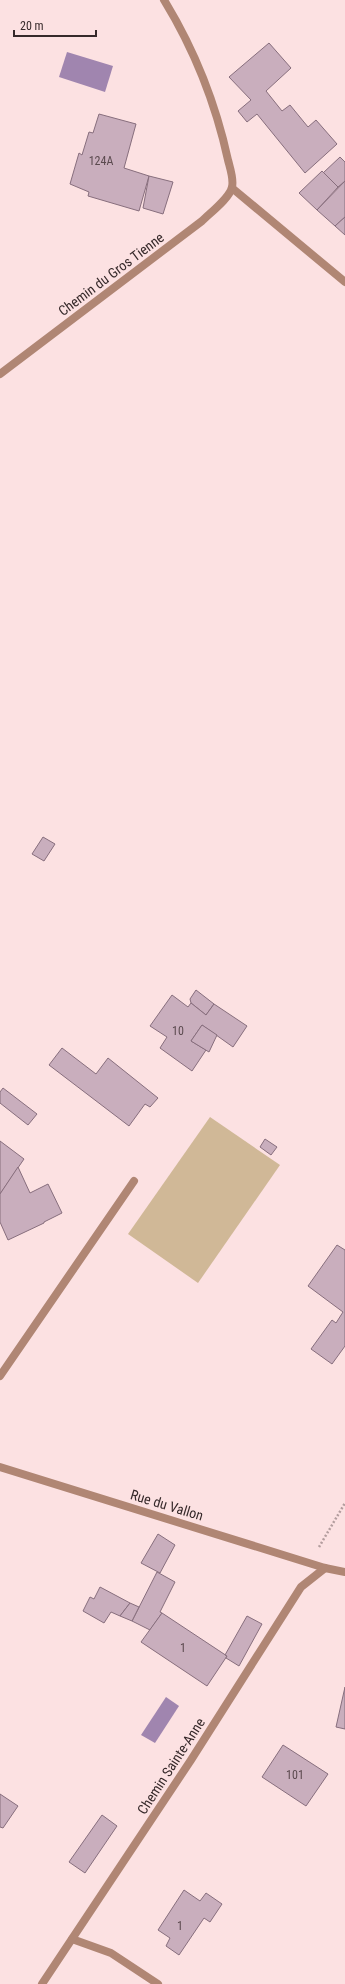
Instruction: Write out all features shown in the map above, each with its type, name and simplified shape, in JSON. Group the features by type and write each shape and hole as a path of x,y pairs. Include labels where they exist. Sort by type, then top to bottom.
{"street":[{"path":"164,0 204,80 223,137 232,176 232,188 345,282"},
{"name":"Chemin du Gros Tienne","path":"0,374 202,221 221,204 232,188"},
{"path":"0,1376 134,1181"},
{"name":"Rue du Vallon","path":"0,1467 310,1562 325,1568 345,1572"},
{"name":"Chemin Sainte-Anne","path":"42,1984 196,1754 301,1587 325,1568"},
{"path":"72,1939 111,1953 158,1984"}],"path":[{"path":"310,1562 345,1503"}],"shaded area":[{"path":"67,52 113,66 105,92 59,77"},
{"path":"210,1117 280,1165 198,1283 128,1234"},
{"path":"166,1697 179,1706 155,1743 141,1735"}],"building":[{"path":"269,43 291,68 266,91 282,111 290,105 308,127 316,120 337,144 305,173 257,114 247,122 238,111 251,100 229,77"},
{"path":"99,114 136,124 124,168 149,176 139,211 88,196 89,192 70,184 79,153 82,155 89,132 93,133"},
{"path":"340,157 345,162 345,181 338,187 323,173"},
{"path":"322,171 338,187 317,210 299,193"},
{"path":"149,176 173,182 163,214 143,208"},
{"path":"345,181 345,217 335,226 317,210"},
{"path":"345,217 345,235 335,226"},
{"path":"43,837 55,844 44,861 32,854"},
{"path":"196,990 214,1004 206,1015 191,1003 190,999"},
{"path":"172,995 188,1007 191,1003 206,1015 214,1004 247,1026 233,1047 202,1025 191,1041 206,1050 192,1071 160,1048 167,1037 150,1026"},
{"path":"202,1025 217,1035 209,1052 191,1041"},
{"path":"62,1048 96,1074 108,1058 158,1098 150,1107 145,1104 129,1126 49,1065"},
{"path":"3,1088 37,1114 28,1125 0,1103 0,1092"},
{"path":"265,1139 277,1147 271,1155 260,1147"},
{"path":"0,1141 24,1159 0,1194"},
{"path":"18,1167 30,1193 48,1184 62,1213 8,1240 0,1222 0,1194"},
{"path":"337,1245 345,1250 345,1346 332,1364 311,1349 332,1320 336,1323 343,1312 308,1286"},
{"path":"158,1534 175,1545 160,1573 141,1563"},
{"path":"157,1572 175,1582 160,1612 162,1613 150,1630 132,1621"},
{"path":"100,1587 130,1603 120,1616 111,1612 104,1623 83,1611 90,1597 94,1599"},
{"path":"130,1603 139,1607 132,1621 120,1616"},
{"path":"162,1613 227,1656 207,1686 141,1642"},
{"path":"247,1616 262,1624 239,1666 226,1658 227,1656 225,1655"},
{"path":"345,1687 345,1729 336,1727"},
{"path":"283,1745 328,1774 306,1806 262,1777"},
{"path":"0,1794 18,1806 3,1828 0,1827"},
{"path":"102,1815 117,1826 85,1873 69,1862"},
{"path":"184,1890 200,1901 206,1893 222,1904 210,1922 204,1918 179,1955 166,1946 170,1938 158,1930"}]}
